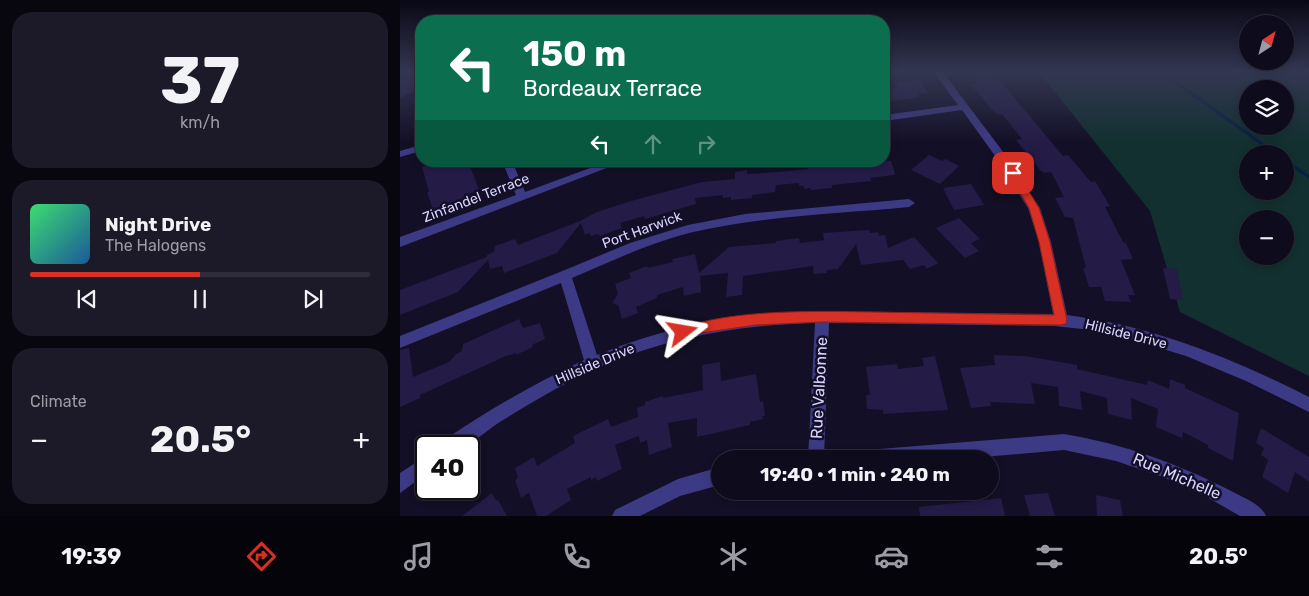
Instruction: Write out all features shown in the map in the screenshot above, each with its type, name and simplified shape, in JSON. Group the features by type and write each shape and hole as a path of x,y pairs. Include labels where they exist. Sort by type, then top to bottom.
{"street":[{"path":"956,95 1008,165 1034,208 1045,242 1061,320"},
{"path":"890,117 965,107"},
{"path":"400,154 415,150"},
{"path":"510,167 522,197"},
{"name":"Zinfandel Terrace","path":"400,242 604,167"},
{"name":"Port Harwick","path":"400,342 634,246 707,224 745,218 909,202"},
{"path":"564,276 592,363"},
{"name":"Hillside Drive","path":"467,435 520,400 592,363 646,342 701,327 756,320 822,317 1061,320 1122,332 1187,350 1255,378 1309,405"},
{"name":"Rue Valbonne","path":"816,450 822,317"},
{"name":"Rue Michelle","path":"966,450 1064,442 1089,446 1123,454 1166,468 1198,482 1257,516"},
{"path":"400,484 415,472"},
{"path":"621,516 678,488 711,479"}],"green space":[{"path":"1057,95 1239,95 1239,135 1294,135 1294,95 1309,95 1309,376 1180,312 1150,211"}],"building":[{"path":"890,95 919,95 920,97 890,101"},
{"path":"980,95 1012,95 1063,156 1068,155 1091,182 1095,181 1110,206 1105,207 1133,259 1121,260 1135,295 1128,295 1131,302 1105,301 1101,287 1089,287 1083,268 1086,268 1073,218 1065,217 1055,198 1064,197 1051,172 1044,173 1040,170 1016,140 1022,139 1002,114 998,115"},
{"path":"929,155 942,161 946,159 959,166 940,184 911,170"},
{"path":"891,161 895,173 894,175 870,178 871,181 832,185 832,188 804,189 804,186 799,186 799,183 776,185 775,192 752,195 752,198 731,200 731,197 723,198 723,195 695,198 696,204 645,219 644,216 620,223 622,228 600,236 598,234 591,236 589,233 585,235 581,223 557,253 504,273 502,266 490,269 488,260 458,292 400,315 400,290 487,257 487,255 494,252 495,246 515,239 518,245 580,221 597,212 631,201 702,182 735,179 735,172 747,170 747,174 808,169 808,167 890,167"},
{"path":"422,167 470,167 479,190 468,194 471,202 446,212 445,209 434,213 427,192 429,192"},
{"path":"971,184 984,205 954,210 943,188"},
{"path":"959,218 980,239 971,243 979,251 965,258 936,228"},
{"path":"869,230 870,233 878,232 879,236 885,235 888,248 914,237 938,263 927,269 924,265 910,269 903,260 861,265 856,244 838,269 827,270 827,273 814,274 813,266 743,276 742,295 726,297 728,273 700,276 701,292 684,296 683,287 657,295 657,298 636,307 638,313 622,319 618,305 612,303 618,294 615,284 631,278 629,273 647,266 648,268 673,262 672,259 695,254 699,273 729,247 776,243 776,241 799,238 800,243 824,240 823,233"},
{"path":"1163,268 1177,269 1183,300 1170,299"},
{"path":"519,319 523,328 540,323 545,339 516,355 516,353 506,356 420,395 420,398 400,407 400,350 409,348 413,377 449,362 456,354 462,351 463,344"},
{"path":"994,355 1026,356 1077,365 1077,369 1147,385 1148,380 1169,389 1170,379 1185,385 1185,388 1239,413 1233,461 1183,432 1182,438 1156,427 1158,409 1131,398 1132,420 1108,414 1107,398 1080,391 1082,410 1059,406 1058,387 1031,383 1035,404 990,402 991,406 971,408 960,368 995,365"},
{"path":"935,356 948,410 883,414 883,410 867,409 866,395 870,395 866,367 897,364 898,369 924,366 922,358"},
{"path":"720,362 721,381 756,374 760,402 763,401 765,416 762,416 763,419 750,422 750,425 697,437 697,418 668,423 672,447 649,455 647,440 640,443 639,436 615,445 622,469 597,481 596,477 591,480 591,477 567,489 571,500 546,516 537,516 529,493 521,498 515,480 518,478 515,468 534,457 537,466 575,443 573,436 608,419 611,427 638,417 637,408 645,405 645,402 663,396 663,398 703,390 702,365"},
{"path":"1261,428 1309,457 1309,482 1295,472 1288,493 1262,477 1268,460 1261,455 1264,448 1256,443"},
{"path":"492,493 507,516 462,516"},
{"path":"1048,493 1055,516 1030,516 1024,495"},
{"path":"1096,495 1120,500 1123,516 1097,516"},
{"path":"1001,498 1005,516 920,516 919,507 999,500"}],"waterway":[{"path":"1194,95 1263,145"},
{"path":"1294,166 1309,177"}],"route":[{"path":"683,332 701,327 756,320 822,317 1061,320 1045,242 1034,208 1013,173"}]}
